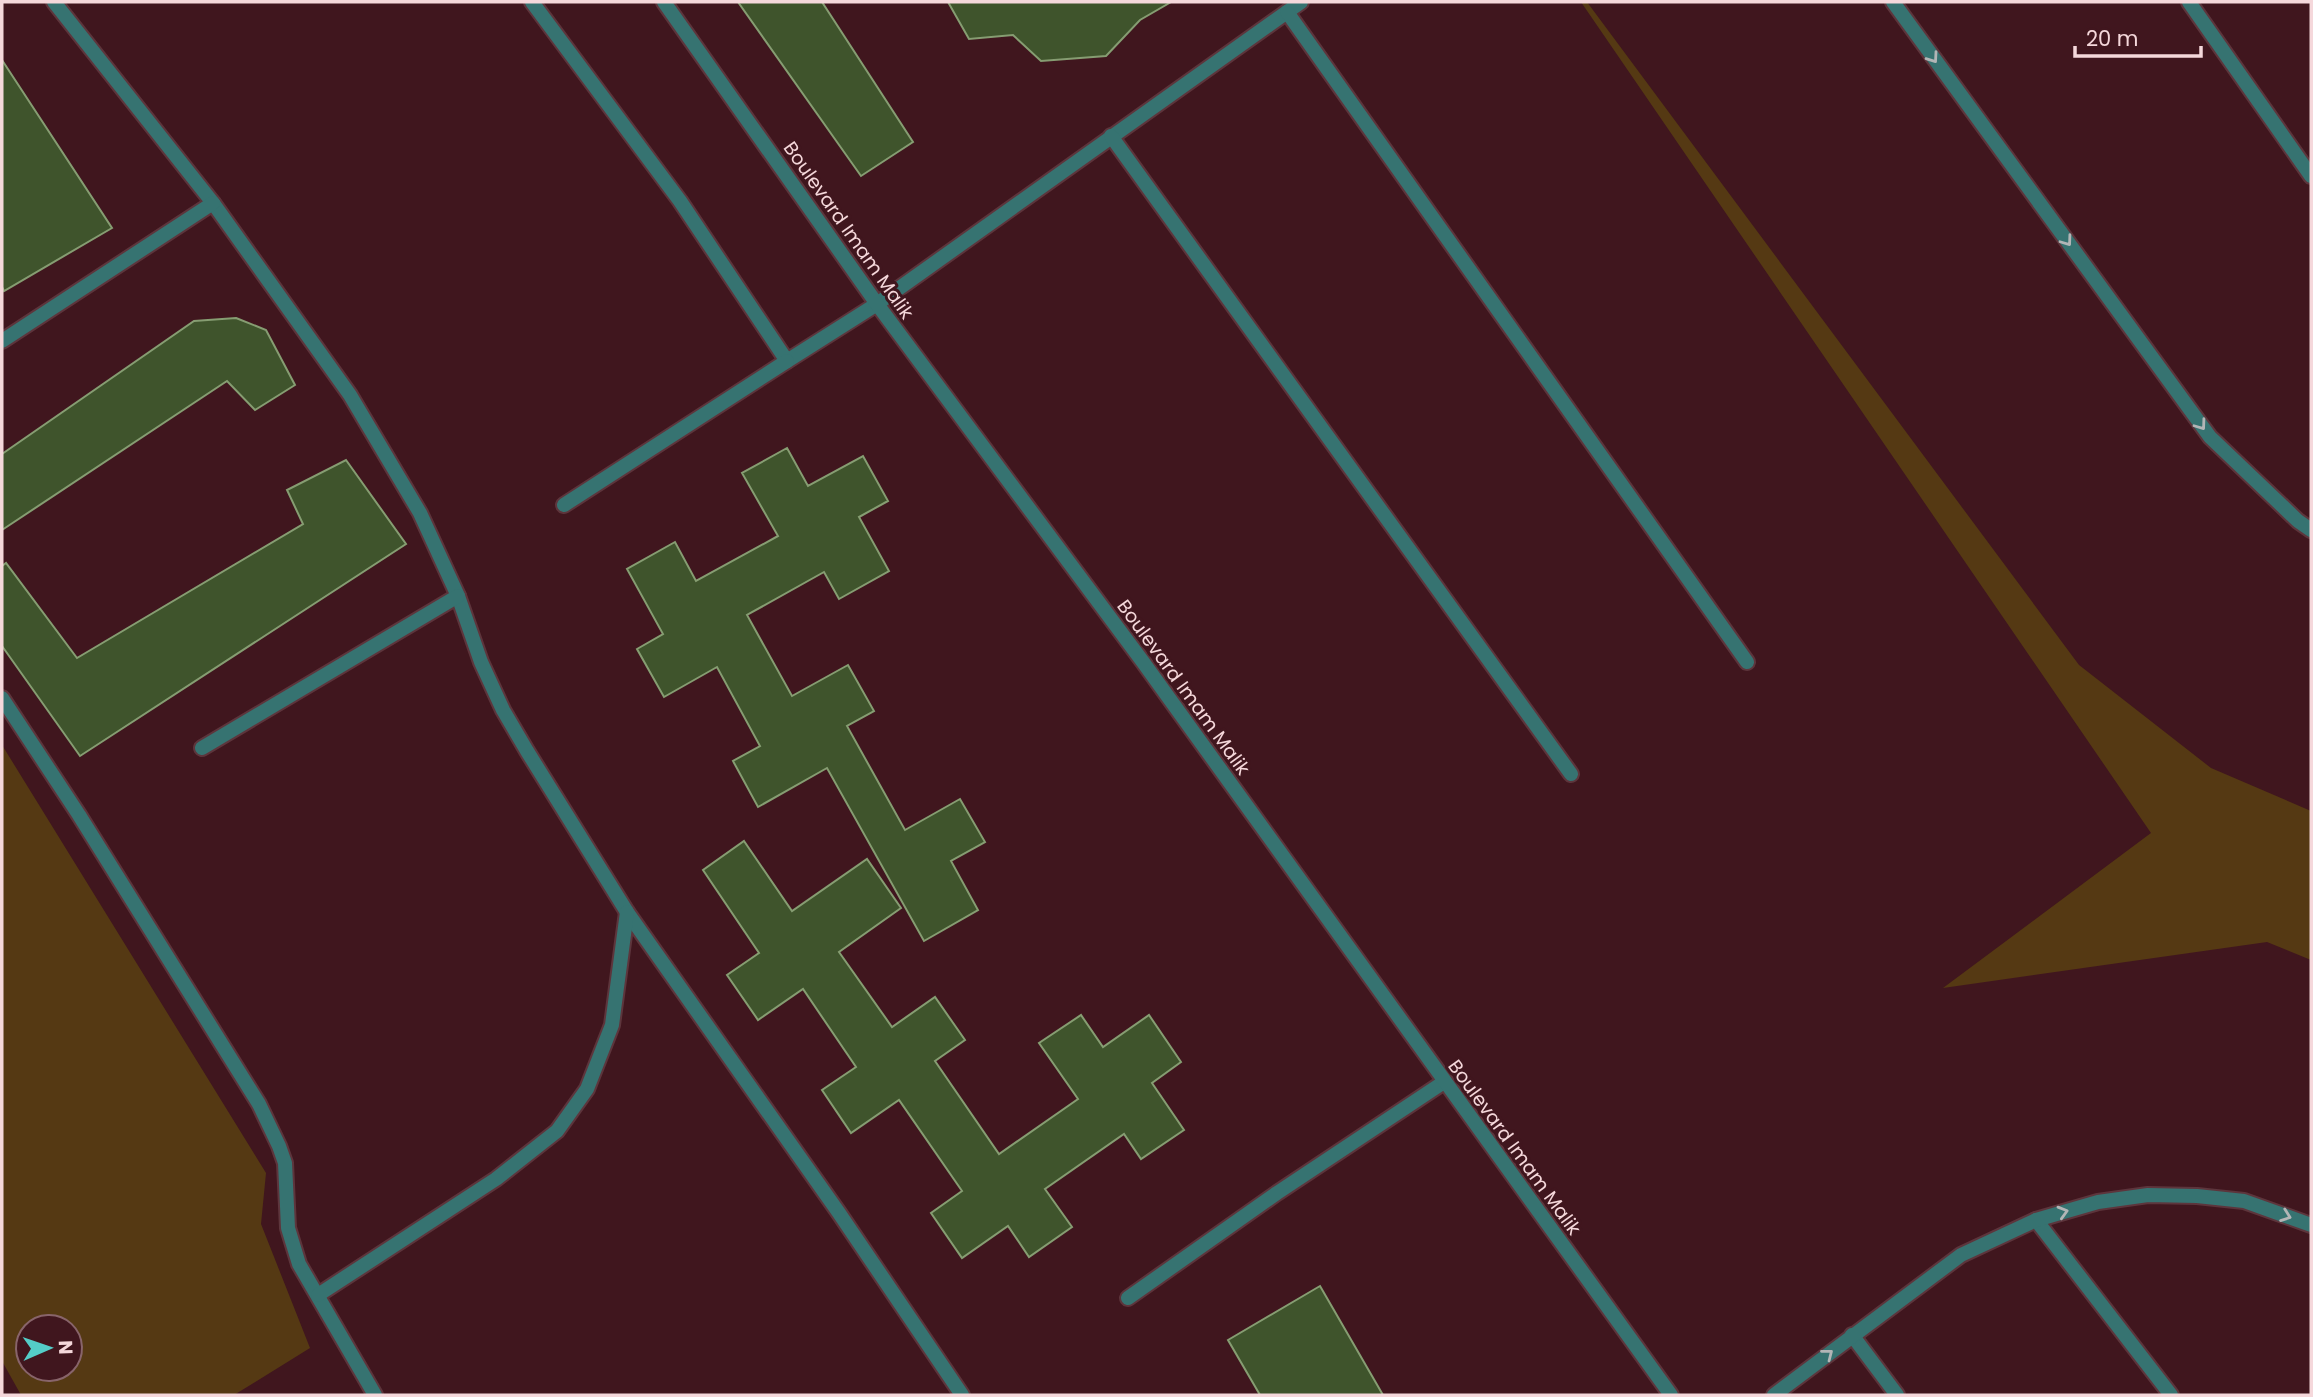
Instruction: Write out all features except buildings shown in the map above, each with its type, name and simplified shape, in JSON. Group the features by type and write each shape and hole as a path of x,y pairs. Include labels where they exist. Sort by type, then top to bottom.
{"street":[{"path":"54,2 214,203 364,418 420,513 458,596 481,662 503,710 527,751 627,912 839,1213 962,1395"},
{"path":"532,2 680,201 787,361"},
{"name":"Boulevard Imam Malik","path":"664,2 877,304 1143,662 1671,1395"},
{"path":"564,505 877,304 1301,2"},
{"path":"1894,2 2210,437 2298,521 2311,530"},
{"path":"2189,2 2311,176"},
{"path":"1287,12 1747,662"},
{"path":"1111,136 1571,774"},
{"path":"2,341 214,203"},
{"path":"202,748 458,596"},
{"path":"2,698 79,815 259,1104 285,1163 288,1228 299,1264 375,1395"},
{"path":"318,1294 496,1179 557,1132 587,1089 612,1026 627,912"},
{"path":"1128,1298 1444,1082"},
{"path":"1774,1395 1961,1255 2036,1220 2098,1202 2148,1195 2244,1201 2311,1225"},
{"path":"2036,1220 2171,1395"},
{"path":"1852,1335 1897,1395"}],"shaded area":[{"path":"1581,2 1587,2 2079,665 2211,768 2311,811 2311,960 2267,942 1943,988 2151,833"},
{"path":"2,745 266,1173 261,1224 310,1348 234,1395 21,1395 14,1383 84,1383 84,1313 14,1313 14,1382 2,1361"}]}
